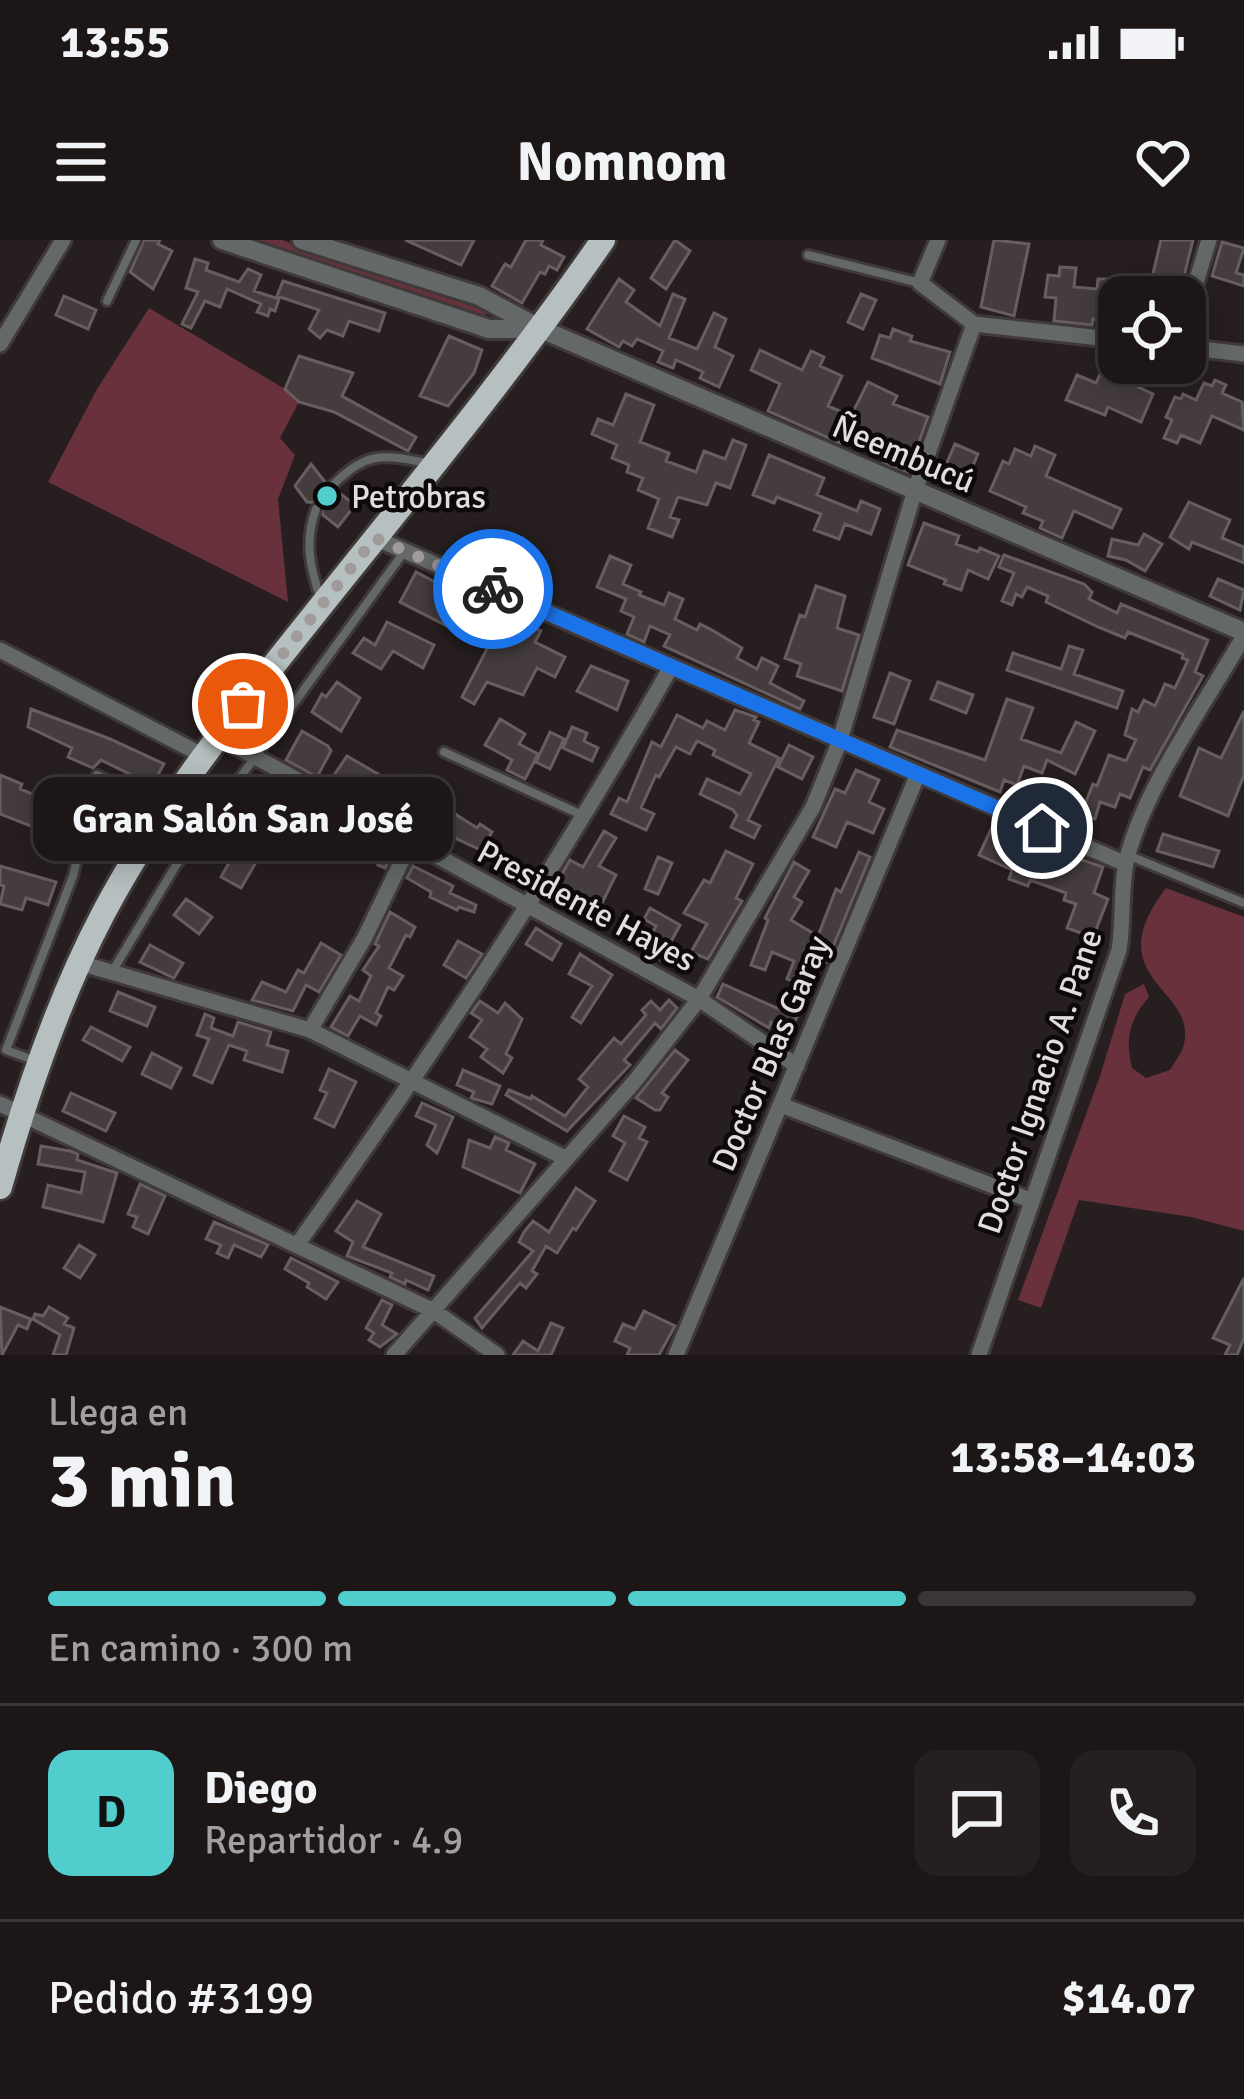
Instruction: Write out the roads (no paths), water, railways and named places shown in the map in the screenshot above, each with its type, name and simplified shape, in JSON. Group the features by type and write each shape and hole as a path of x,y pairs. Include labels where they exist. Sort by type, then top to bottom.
{"highway":[{"path":"2,1176 12,1108 40,1063 101,916 166,810 210,746 541,329 603,240"}],"street":[{"path":"0,345 63,240"},
{"path":"222,240 250,244 489,328 541,329"},
{"name":"Ñeembucú","path":"302,240 479,296 541,329 1244,634"},
{"path":"938,240 920,284 974,325 1098,338"},
{"path":"1198,276 1209,240"},
{"path":"394,1355 634,1081 699,999 813,807 839,742 915,490 974,325"},
{"path":"1206,349 1244,354"},
{"path":"375,538 839,742 1127,860"},
{"name":"Doctor Ignacio A. Pane","path":"979,1355 1119,950 1127,860 1140,818 1244,634"},
{"name":"Presidente Hayes","path":"0,650 210,746 254,756 699,999 797,1066"},
{"path":"297,1245 414,1081 527,909 671,667"},
{"name":"Doctor Blas Garay","path":"676,1355 918,774"},
{"path":"310,1030 364,939 411,842"},
{"path":"80,963 310,1030 565,1158"},
{"path":"781,1105 1030,1200"},
{"path":"12,1108 434,1311 496,1355"}],"lane":[{"path":"107,301 136,240"},
{"path":"808,255 920,284"},
{"path":"332,487 352,466 376,456 433,465"},
{"path":"316,509 308,529 310,567 322,605"},
{"path":"112,972 175,867 405,551"},
{"path":"444,752 585,816"},
{"path":"40,1063 6,1051 73,876 97,775 166,810"},
{"path":"1127,860 1244,903"}],"place":[{"name":"Petrobras","path":"327,496"},
{"name":"Gran Salón San José","path":"243,704"}]}
